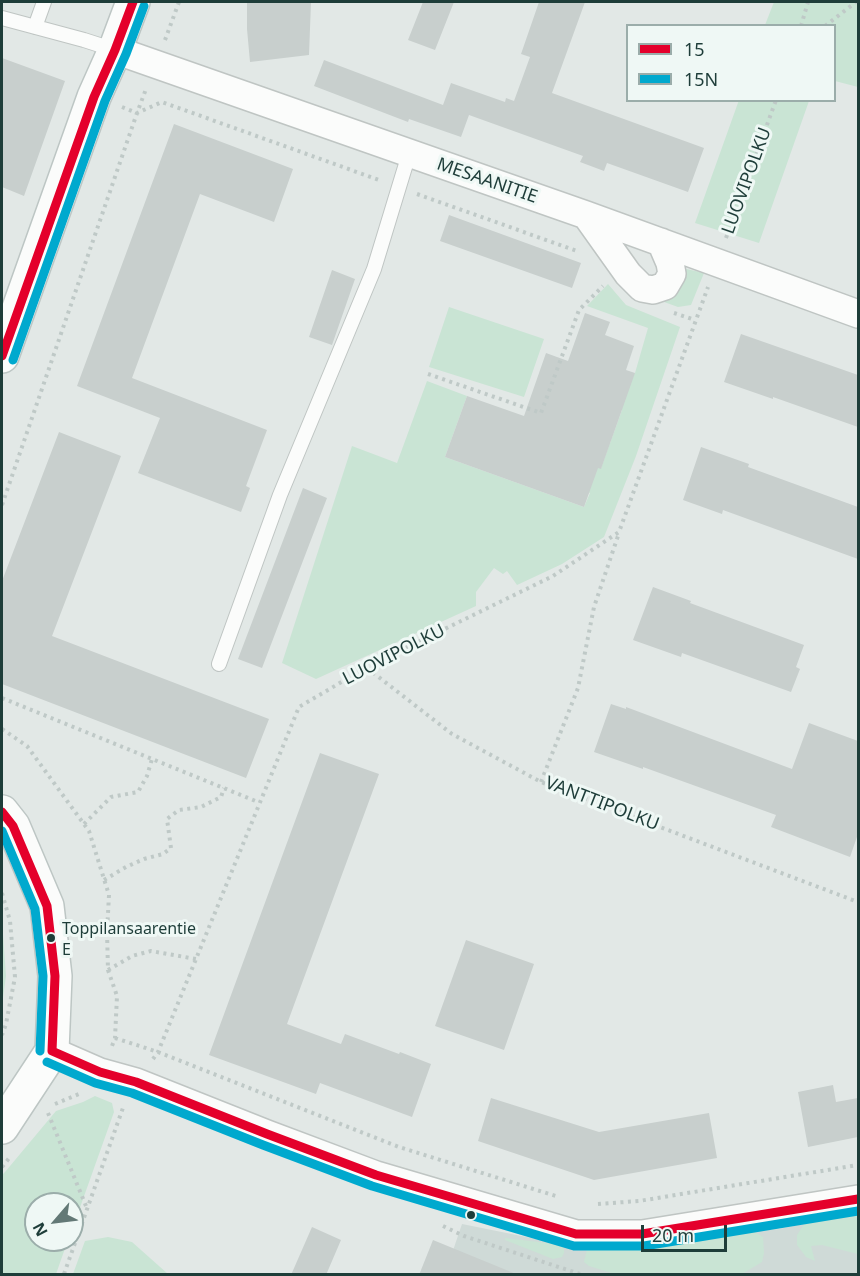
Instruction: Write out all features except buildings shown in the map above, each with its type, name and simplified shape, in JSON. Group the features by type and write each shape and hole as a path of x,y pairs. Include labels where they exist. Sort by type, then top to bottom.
{"street":[{"path":"2,356 94,97 116,50 133,2"},
{"name":"MESAANITIE","path":"116,50 586,215 858,314"},
{"path":"586,215 628,274 642,288 653,290 665,286 672,274 661,242"},
{"path":"2,812 13,826 47,906 55,976 52,1051 2,1127"},
{"path":"52,1051 100,1072 136,1082 376,1175 576,1234 642,1234 858,1199"}],"lane":[{"path":"35,27 44,2"},
{"path":"2,18 116,50"},
{"path":"219,664 280,495 374,269 409,154"}],"path":[{"path":"2,506 137,113 179,2"},
{"path":"802,24 808,2"},
{"path":"828,24 856,2"},
{"name":"LUOVIPOLKU","path":"718,262 775,102"},
{"path":"428,374 542,413 579,310 606,283"},
{"path":"541,782 578,688 594,607 694,320"},
{"name":"LUOVIPOLKU","path":"64,1275 126,1099 158,1052 299,707 366,667 553,576 619,532"},
{"name":"VANTTIPOLKU","path":"366,667 452,734 541,782 858,902"},
{"path":"2,698 258,802"},
{"path":"84,824 111,797 138,792 147,776 152,759"},
{"path":"104,880 126,867 163,854 171,848 167,819 179,810 201,807 221,797 224,788"},
{"path":"2,893 10,921 15,977 2,1035"},
{"path":"108,970 132,956 151,951 196,959"},
{"path":"115,1038 158,1052 399,1148 560,1197"},
{"path":"47,1110 87,1208"},
{"path":"594,1204 639,1201 858,1165"},
{"path":"569,1271 580,1275"}],"shaded area":[{"path":"858,1213 858,1274 445,1274 462,1224 581,1248 779,1229"}],"green space":[{"path":"774,2 858,2 858,87 836,81 836,24 765,24"},
{"path":"738,102 809,102 759,243 695,223"},
{"path":"682,268 704,273 691,305 678,307 653,298"},
{"path":"608,284 626,305 680,327 636,456 604,537 562,564 517,585 507,571 503,574 494,568 476,592 476,606 316,679 282,663 352,446 397,463 427,381 467,396 445,457 584,507 590,493 584,490 593,466 601,468 622,410 613,406 635,373 648,328 587,306"},
{"path":"449,307 544,339 524,397 429,367"},
{"path":"2,920 6,976 2,1005"},
{"path":"95,1096 112,1103 114,1112 84,1196 84,1192 24,1192 24,1252 64,1252 56,1274 2,1274 2,1175 56,1111"},
{"path":"858,1211 858,1254 822,1245 811,1246 815,1261 806,1257 797,1245 797,1235 806,1221"},
{"path":"755,1232 763,1237 762,1262 742,1274 656,1272 655,1274 615,1274 589,1266 584,1262 587,1249 678,1242"},
{"path":"108,1237 132,1242 168,1274 73,1274 81,1252 84,1252 85,1241"},
{"path":"505,1238 564,1245 564,1253 562,1257 553,1259 505,1240"}],"transit line":[{"name":"15","path":"2,356 94,97 133,2"},
{"name":"15N","path":"13,360 105,101 144,6"},
{"name":"15","path":"2,812 13,826 47,906 55,976 52,1051"},
{"name":"15N","path":"2,831 35,909 43,976 40,1051"},
{"name":"15","path":"52,1051 100,1072 136,1082 376,1175 576,1234 642,1234 858,1199"},
{"name":"15N","path":"47,1062 95,1083 132,1093 372,1186 574,1246 644,1246 858,1211"}],"place":[{"name":"Toppilansaarentie E","path":"51,938"}]}
